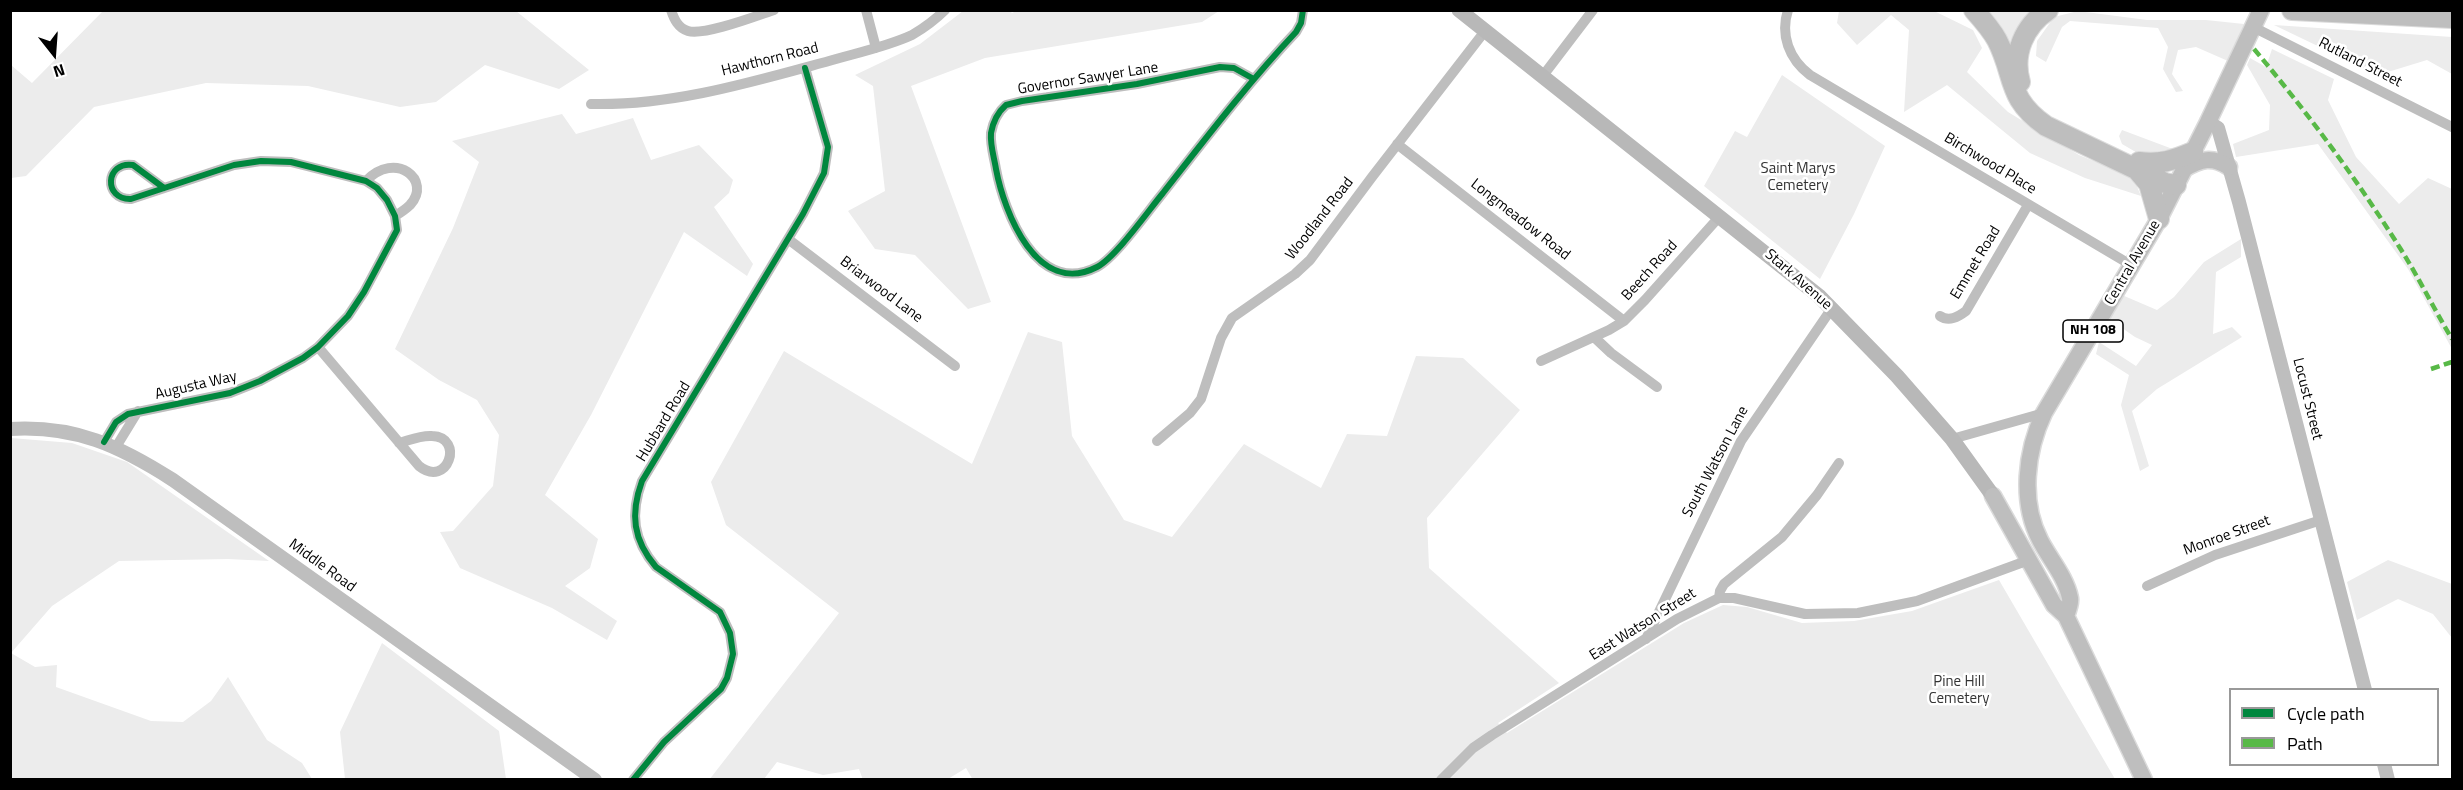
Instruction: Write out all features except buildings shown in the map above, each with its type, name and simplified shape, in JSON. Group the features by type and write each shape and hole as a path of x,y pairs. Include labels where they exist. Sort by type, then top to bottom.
{"highway":[{"path":"1974,10 1997,39 2019,102 2031,116 2046,126 2138,166 2170,177 2185,169"},
{"path":"2048,10 2030,27 2019,51 2019,78 2025,95 2036,109 2051,119 2138,166 2149,184 2158,219"},
{"path":"2292,10 2452,18"},
{"path":"2138,166 2171,162 2185,169"}],"main road":[{"name":"Stark Avenue","path":"1459,10 1770,255 1832,308 1897,376 1952,439 1993,496 2054,605 2066,616"},
{"name":"Central Avenue","path":"2144,780 2066,616 2070,599 2038,537 2028,485 2031,447 2044,413 2185,169 2261,10"},
{"path":"2185,169 2208,159 2216,160 2229,167"},
{"path":"2029,560 2049,556"}],"street":[{"path":"671,10 683,29 697,32 774,10"},
{"path":"866,10 876,48"},
{"name":"Hawthorn Road","path":"591,104 617,105 704,92 805,68 876,48 919,31 945,10"},
{"name":"Governor Sawyer Lane","path":"1252,78 1234,68 1220,67 1137,84 1006,105 994,124 991,145 1006,207 1025,245 1033,254 1056,269 1079,273 1099,266 1145,215 1252,78 1296,32 1301,23 1303,10"},
{"path":"1542,77 1593,10"},
{"name":"Birchwood Place","path":"1788,10 1784,25 1785,36 1792,55 1802,69 2131,266"},
{"name":"Rutland Street","path":"2253,27 2452,127"},
{"name":"Woodland Road","path":"1157,441 1191,413 1201,399 1221,338 1232,318 1303,269 1485,32"},
{"name":"Hubbard Road","path":"633,780 675,732 713,699 721,689 727,678 733,654 730,633 720,612 656,567 649,558 635,522 635,501 642,481 819,184 827,159 825,136 805,68"},
{"name":"Locust Street","path":"2208,122 2218,128 2229,167 2364,688"},
{"name":"Longmeadow Road","path":"1397,144 1624,321"},
{"path":"164,188 133,165 127,164 117,168 111,177 111,189 119,197 125,199 164,188 234,165 261,161 297,163 366,181 377,188 387,200 395,216 415,198 416,183 411,174 400,167 392,166 381,169 366,181"},
{"name":"Emmet Road","path":"1940,316 1952,319 1966,311 2028,205"},
{"name":"Augusta Way","path":"110,444 138,411 230,393 288,367 318,347 348,316 364,292 397,230 395,216"},
{"name":"Beech Road","path":"1541,361 1624,321 1646,300 1720,216"},
{"name":"Briarwood Lane","path":"788,239 955,366"},
{"name":"South Watson Lane","path":"1645,640 1741,441 1832,308"},
{"path":"1594,337 1611,353 1657,387"},
{"path":"318,347 399,443 424,470 429,472 441,470 449,461 448,444 438,436 424,436 399,443"},
{"path":"1952,439 2044,413"},
{"name":"Middle Road","path":"10,429 28,428 71,432 110,444 173,480 595,780"},
{"path":"1719,598 1724,584 1782,537 1817,495 1839,463"},
{"name":"Monroe Street","path":"2147,586 2215,555 2321,520"},
{"name":"East Watson Street","path":"1441,780 1473,748 1677,619 1719,598 1742,600 1805,614 1858,613 1917,601 2029,560"}],"green space":[{"path":"1018,10 1219,11 1202,22 985,58 911,86 991,302 968,309 915,255 875,249 848,211 885,191 873,86 855,75 920,44 963,11 1010,11 1012,13"},
{"path":"1932,10 1973,30 1982,48 1967,72 2008,112 2079,155 2133,177 2141,196 2085,178 2030,153 1947,85 1904,112 1909,30 1891,15 1857,45 1837,23 1839,11"},
{"path":"103,11 516,11 589,70 559,89 485,65 436,102 400,107 308,86 206,83 94,107 26,176 11,178 11,65 32,83"},
{"path":"1981,11 2042,11 2014,70 2040,119"},
{"path":"2078,11 2147,20 2206,20 2244,24 2228,61 2196,47 2178,50 2172,74 2183,91 2176,92 2163,69 2168,47 2158,28 2070,21 2062,27 2046,62 2036,56 2037,41 2054,17"},
{"path":"2274,25 2452,37 2452,74 2427,60 2378,75"},
{"path":"2272,49 2334,79 2328,100 2356,157 2399,204 2428,178 2452,189 2452,349 2408,269 2318,144 2236,157 2233,144 2269,130 2270,105 2247,65 2250,58 2266,67"},
{"name":"Saint Marys Cemetery","path":"1782,75 1885,146 1854,214 1820,279 1704,186 1735,131 1747,137"},
{"path":"562,114 576,134 633,118 651,160 699,145 733,180 729,193 714,207 753,264 747,276 684,232 591,415 545,495 598,539 590,568 565,586 617,621 607,640 552,608 460,568 440,532 453,531 493,486 499,435 477,400 439,380 395,349 453,228 479,162 452,141"},
{"path":"2122,130 2178,151 2146,158 2122,144 2119,136"},
{"path":"2241,239 2241,257 2216,272 2213,334 2232,327 2242,337 2157,389 2132,411 2149,466 2140,471 2121,405 2129,375 2096,354 2099,342 2136,366 2152,345 2135,337 2109,319 2122,295 2157,310 2174,297 2204,262"},
{"name":"Pine Hill Cemetery","path":"1028,332 1062,342 1072,436 1124,520 1172,537 1244,444 1321,488 1347,434 1387,436 1416,356 1463,358 1520,410 1427,518 1429,568 1559,683 1498,723 1507,733 1684,623 1723,605 1747,607 1802,623 1854,621 1912,611 1999,580 2115,779 973,780 966,768 948,779 863,780 859,769 823,775 777,762 764,779 709,780 839,613 726,525 711,482 784,351 972,464"},
{"path":"11,438 72,443 127,462 269,561 228,559 119,561 52,606 11,653"},
{"path":"2388,560 2452,584 2452,638 2433,614 2398,599 2357,620 2347,582"},
{"path":"382,643 499,731 506,779 345,779 340,732"},
{"path":"11,653 35,667 57,665 56,687 151,721 183,722 211,701 228,677 267,740 302,763 312,779 11,779"}],"marked path":[{"path":"2254,49 2312,121 2366,196 2407,259 2452,339"},
{"path":"2431,369 2452,362"}],"cycle path":[{"path":"1252,78 1234,68 1220,67 1137,84 1006,105 998,114 993,125 992,146 1000,187 1016,227 1027,246 1041,261 1057,271 1076,273 1097,267 1105,262 1132,233 1228,111 1296,32 1301,23 1303,10"},
{"path":"633,780 664,742 721,689 727,678 733,654 730,633 720,612 656,567 648,557 638,537 636,505 642,481 803,214 824,173 828,147 805,68"},
{"path":"104,442 116,422 128,414 230,393 260,381 303,358 318,347 348,316 364,292 397,230 395,216 387,200 377,188 366,181 291,162 261,161 234,165 131,199 122,198 116,194 111,181 117,169 124,165 133,165 164,188"}]}
